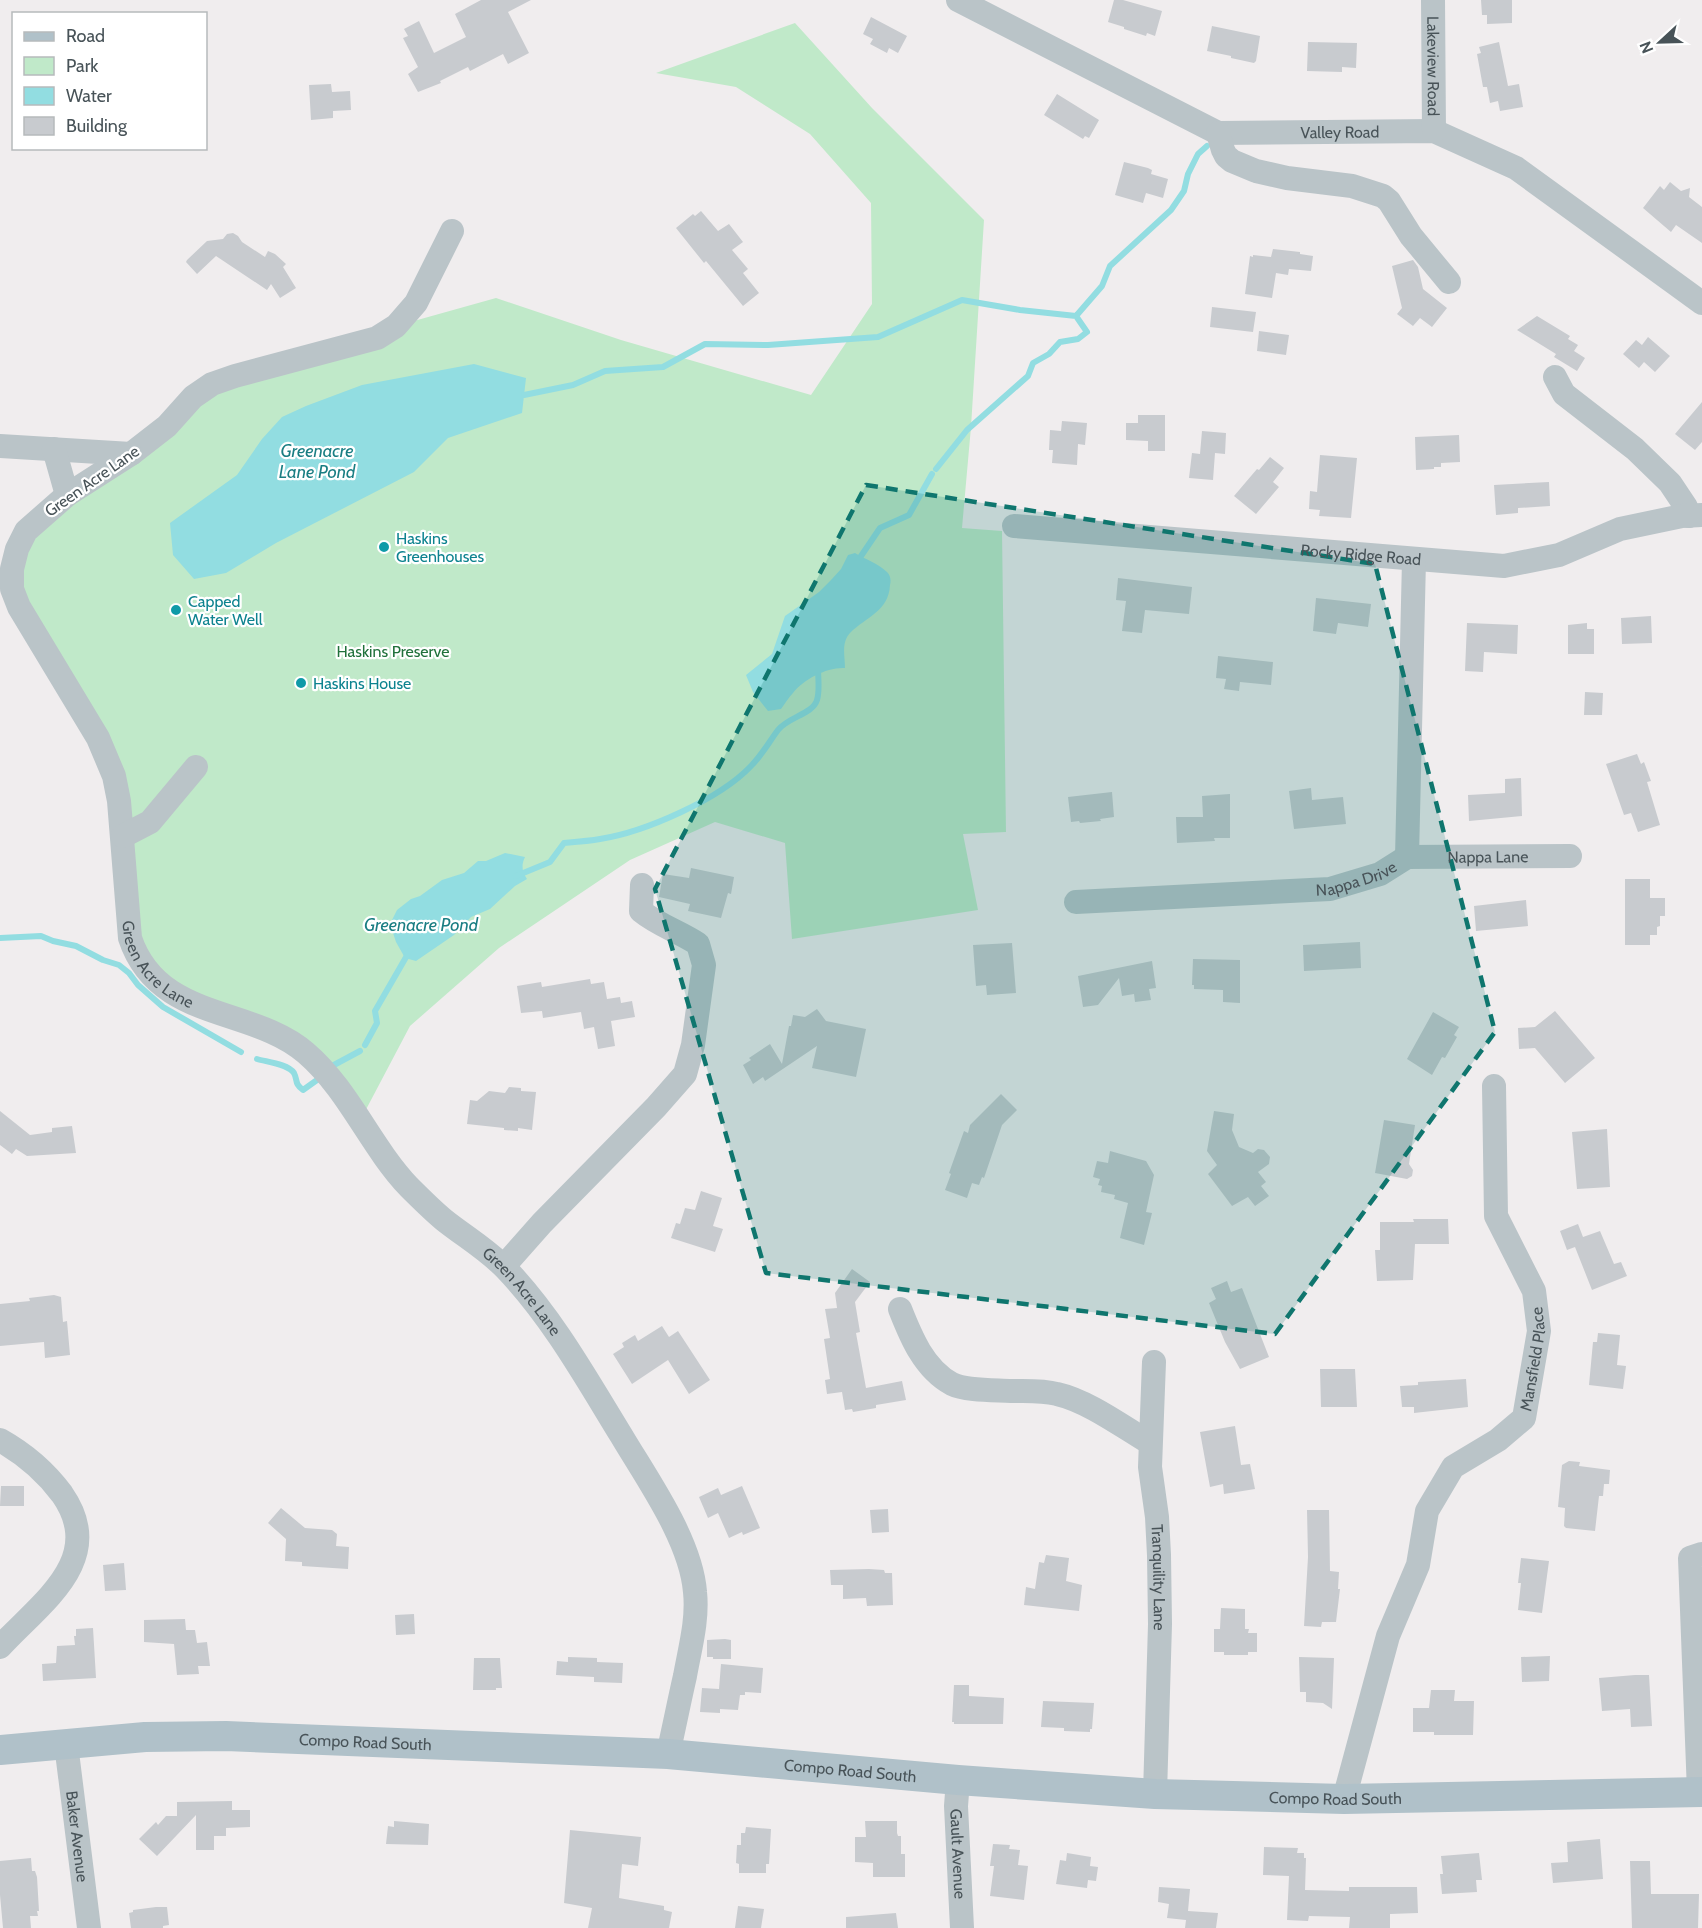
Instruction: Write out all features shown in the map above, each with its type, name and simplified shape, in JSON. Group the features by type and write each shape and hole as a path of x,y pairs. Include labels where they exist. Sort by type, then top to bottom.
{"main road":[{"name":"Compo Road South","path":"0,1750 145,1737 218,1736 668,1754 758,1760 958,1780 1155,1794 1344,1799 1700,1792"}],"street":[{"name":"Valley Road","path":"958,0 1218,132 1434,131 1516,168 1702,303"},
{"name":"Lakeview Road","path":"1433,0 1434,131"},
{"path":"1218,132 1226,156 1249,168 1287,178 1352,186 1383,196 1389,201 1407,231 1449,282"},
{"name":"Green Acre Lane","path":"452,231 416,303 396,326 377,338 212,384 193,397 167,426 131,454 67,495 26,531 17,549 12,569 12,589 19,607 98,738 108,759 119,801 130,938 144,966 175,994 203,1009 285,1039 305,1052 325,1072 408,1186 442,1218 504,1266 530,1295 584,1374 659,1498 689,1562 696,1592 693,1639 668,1754"},
{"path":"1556,377 1564,394 1635,449 1670,483 1686,507 1695,515"},
{"path":"0,446 131,454"},
{"path":"54,449 67,495"},
{"name":"Rocky Ridge Road","path":"1014,526 1504,566 1559,555 1620,529 1695,515"},
{"name":"Nappa Drive","path":"1076,902 1330,889 1380,874 1407,857 1414,560"},
{"path":"123,836 150,822 196,767"},
{"name":"Nappa Lane","path":"1407,857 1569,856"},
{"path":"504,1266 542,1223 656,1107 685,1074 693,1045 704,965 698,944 681,932 653,921 640,911 642,885"},
{"name":"Mansfield Place","path":"1344,1799 1388,1636 1418,1565 1427,1511 1453,1467 1498,1440 1524,1418 1539,1331 1534,1291 1496,1216 1494,1086"},
{"path":"900,1310 920,1354 952,1384 981,1390 1057,1394 1074,1399 1150,1443"},
{"name":"Tranquility Lane","path":"1154,1362 1150,1467 1157,1517 1160,1567 1155,1794"},
{"path":"0,1440 33,1461 57,1488 73,1511 78,1536 74,1560 65,1576 38,1610 0,1647"},
{"path":"1700,1792 1690,1558 1702,1554"},
{"name":"Baker Avenue","path":"66,1744 89,1928"},
{"name":"Gault Avenue","path":"958,1780 956,1806 962,1928"}],"highlighted area":[{"path":"866,485 1375,564 1495,1032 1275,1334 766,1273 655,889"}],"green space":[{"name":"Haskins Preserve","path":"795,23 872,108 984,220 962,528 1002,531 1006,832 963,834 978,910 792,939 785,843 715,822 630,860 499,948 410,1026 361,1119 285,1039 144,966 114,776 12,569 17,549 193,397 396,326 496,298 621,340 811,395 872,304 871,203 810,134 736,87 656,73"}],"water":[{"name":"Greenacre Lane Pond","path":"474,364 526,378 522,413 448,438 414,472 276,543 226,573 194,579 173,555 170,523 237,475 262,439 282,417 362,385"},
{"path":"855,553 880,566 890,577 889,594 886,601 876,613 856,627 847,637 844,650 845,668 824,672 810,679 798,688 781,709 768,711 753,692 746,675 772,654 785,616 819,592 841,569 848,555"},
{"name":"Greenacre Pond","path":"505,853 525,857 523,868 527,879 515,886 490,909 471,917 454,935 416,961 405,958 390,924 397,910 442,880 464,873 478,861 486,861"}],"building":[{"path":"481,0 531,0 508,12 529,53 508,64 503,54 470,71 468,67 440,81 441,83 418,92 408,74 418,67 403,38 408,36 404,29 419,21 434,53 466,37 455,14"},
{"path":"1114,0 1123,0 1162,11 1155,36 1147,33 1146,36 1108,22"},
{"path":"1481,0 1512,0 1512,23 1487,24 1487,15 1482,15"},
{"path":"871,17 907,36 898,53 889,48 887,53 870,44 873,39 863,34"},
{"path":"1212,26 1260,36 1256,61 1254,63 1207,51"},
{"path":"1308,42 1357,43 1356,68 1342,67 1342,72 1307,71"},
{"path":"1499,42 1508,86 1519,84 1523,107 1500,111 1498,101 1490,103 1487,87 1483,87 1477,54 1481,53 1479,47"},
{"path":"331,84 332,92 350,91 351,110 333,111 333,118 311,120 309,85"},
{"path":"1057,94 1099,120 1089,138 1085,136 1083,139 1044,115"},
{"path":"1124,162 1148,168 1152,170 1151,174 1168,179 1163,198 1146,193 1143,203 1115,195"},
{"path":"1670,182 1681,191 1690,188 1689,197 1702,207 1702,243 1676,225 1671,232 1643,208 1660,186 1664,190"},
{"path":"701,211 718,231 729,224 743,242 732,250 748,269 743,273 759,293 743,306 676,228 693,214 695,216"},
{"path":"233,233 265,257 268,251 275,254 286,264 283,267 296,288 280,298 271,284 267,290 216,256 197,274 186,262 207,241 223,239 227,234"},
{"path":"1273,249 1313,256 1311,271 1289,269 1288,275 1276,273 1272,298 1245,294 1250,256 1271,257"},
{"path":"1413,260 1418,267 1423,289 1447,308 1432,327 1420,318 1413,326 1397,314 1402,308 1392,266"},
{"path":"1212,307 1256,312 1253,332 1210,327"},
{"path":"1537,316 1570,336 1568,339 1578,345 1574,351 1585,358 1577,371 1554,357 1556,354 1517,330"},
{"path":"1259,331 1289,335 1286,355 1257,351"},
{"path":"1648,337 1670,356 1655,372 1644,362 1639,368 1623,354 1636,340 1642,345"},
{"path":"1702,402 1702,442 1695,450 1675,434"},
{"path":"1138,415 1165,415 1165,451 1148,451 1148,441 1126,440 1126,423 1138,423"},
{"path":"1062,421 1087,423 1085,445 1078,444 1077,465 1052,463 1053,450 1049,450 1050,430 1061,431"},
{"path":"1202,431 1226,433 1225,454 1215,453 1213,480 1189,478 1192,453 1200,454"},
{"path":"1459,435 1460,462 1441,463 1441,467 1434,467 1434,469 1416,470 1415,437"},
{"path":"1320,455 1357,458 1351,518 1319,516 1320,510 1309,509 1310,491 1317,492"},
{"path":"1270,457 1284,468 1273,482 1279,487 1256,514 1234,496"},
{"path":"1549,482 1550,506 1518,508 1518,513 1496,515 1494,485"},
{"path":"1118,578 1192,587 1189,614 1145,610 1142,633 1122,631 1126,601 1116,600"},
{"path":"1316,598 1371,604 1368,627 1338,623 1336,634 1313,631"},
{"path":"1651,616 1652,643 1622,644 1621,618"},
{"path":"1467,623 1518,625 1517,654 1484,652 1483,672 1465,671"},
{"path":"1587,623 1587,629 1594,629 1594,654 1568,654 1568,625"},
{"path":"1218,656 1273,662 1271,685 1240,682 1239,691 1224,689 1226,679 1216,678"},
{"path":"1585,692 1603,693 1602,715 1584,715"},
{"path":"1637,754 1641,764 1644,762 1651,781 1647,782 1660,825 1638,832 1631,813 1624,815 1606,764"},
{"path":"1521,778 1522,816 1469,821 1468,795 1505,793 1505,779"},
{"path":"1311,788 1312,800 1343,797 1346,824 1294,829 1289,791"},
{"path":"1112,792 1114,817 1100,819 1101,821 1071,822 1068,797"},
{"path":"1230,794 1230,838 1177,843 1176,817 1203,817 1202,796"},
{"path":"691,868 734,877 731,894 728,893 721,918 688,911 690,904 659,897 663,874 689,878"},
{"path":"1625,879 1650,879 1650,898 1665,898 1665,916 1660,916 1657,935 1650,935 1650,945 1625,945"},
{"path":"1526,900 1528,926 1476,931 1474,906"},
{"path":"1360,942 1361,968 1304,971 1303,945"},
{"path":"1012,943 1016,993 987,995 986,985 976,986 973,945"},
{"path":"1193,959 1240,960 1240,1003 1223,1002 1223,990 1194,989 1192,985"},
{"path":"1152,961 1156,988 1149,989 1151,1000 1135,1002 1134,994 1122,996 1119,978 1098,1005 1083,1007 1078,976"},
{"path":"590,979 591,984 604,982 607,999 620,997 621,1003 632,1001 635,1017 611,1021 615,1046 598,1049 594,1027 584,1029 581,1012 543,1018 542,1011 521,1013 517,986 541,982 542,987"},
{"path":"817,1009 826,1021 866,1029 856,1077 812,1068 817,1046 765,1081 763,1077 753,1084 743,1065 751,1060 749,1058 770,1044 782,1064 793,1015 805,1017"},
{"path":"1555,1011 1595,1058 1565,1083 1535,1048 1519,1049 1518,1028 1535,1027"},
{"path":"1433,1012 1459,1027 1454,1035 1457,1037 1432,1075 1407,1059"},
{"path":"509,1087 536,1092 532,1130 518,1128 518,1131 504,1130 504,1128 467,1124 470,1100 477,1101 489,1091 505,1093"},
{"path":"1001,1094 1017,1110 1002,1125 984,1178 982,1177 979,1185 972,1183 967,1198 945,1190 964,1131 968,1133 970,1125"},
{"path":"0,1111 30,1135 52,1132 52,1128 72,1126 76,1153 27,1156 16,1149 12,1154 0,1145"},
{"path":"1214,1111 1234,1114 1232,1130 1239,1147 1253,1153 1258,1149 1264,1150 1270,1157 1269,1164 1258,1172 1266,1182 1261,1186 1269,1196 1255,1206 1248,1197 1232,1206 1208,1174 1217,1165 1207,1151"},
{"path":"1384,1120 1415,1125 1409,1164 1413,1170 1412,1176 1407,1179 1375,1173"},
{"path":"1607,1129 1610,1187 1577,1189 1572,1132"},
{"path":"1110,1151 1146,1161 1154,1175 1146,1212 1152,1213 1144,1245 1120,1238 1128,1203 1114,1199 1115,1195 1101,1192 1102,1186 1098,1185 1100,1179 1093,1177 1097,1161 1108,1163"},
{"path":"701,1191 722,1198 713,1226 723,1229 715,1252 671,1238 676,1223 680,1224 685,1208 695,1210"},
{"path":"1413,1219 1448,1219 1449,1244 1415,1244 1413,1280 1377,1281 1375,1250 1380,1250 1380,1222 1414,1222"},
{"path":"1578,1224 1583,1237 1600,1231 1614,1264 1621,1262 1627,1276 1592,1290 1575,1247 1567,1250 1560,1231"},
{"path":"852,1269 870,1282 855,1302 860,1332 856,1333 866,1388 902,1381 906,1400 853,1412 852,1409 845,1410 842,1392 827,1394 825,1380 830,1379 824,1339 830,1338 825,1309 837,1308 835,1293"},
{"path":"1227,1281 1231,1292 1242,1288 1269,1357 1240,1369 1225,1342 1209,1303 1216,1299 1211,1288"},
{"path":"54,1295 61,1297 63,1322 67,1321 70,1355 45,1358 44,1342 0,1346 0,1304 30,1301 29,1298"},
{"path":"662,1326 669,1337 678,1331 710,1380 689,1394 668,1360 632,1384 613,1354 624,1347 622,1343 635,1335 638,1341"},
{"path":"1598,1333 1620,1335 1617,1365 1626,1366 1623,1389 1589,1385 1593,1342 1597,1342"},
{"path":"1320,1369 1355,1369 1357,1407 1321,1407"},
{"path":"1466,1379 1468,1407 1414,1413 1414,1407 1402,1407 1400,1386 1418,1385 1418,1382"},
{"path":"1235,1426 1241,1465 1250,1464 1255,1489 1224,1494 1223,1484 1210,1487 1200,1432"},
{"path":"1569,1461 1580,1462 1579,1466 1610,1470 1609,1484 1604,1484 1603,1496 1599,1496 1595,1531 1564,1526 1565,1508 1558,1507 1562,1465"},
{"path":"1,1486 24,1486 24,1506 0,1506"},
{"path":"742,1486 760,1528 729,1538 718,1513 708,1518 699,1497 718,1488 721,1495"},
{"path":"281,1508 305,1528 332,1530 337,1534 336,1546 349,1547 348,1569 302,1566 302,1562 285,1561 286,1539 268,1523"},
{"path":"888,1509 889,1532 872,1533 870,1510"},
{"path":"1307,1510 1329,1510 1330,1571 1339,1572 1338,1589 1340,1589 1336,1622 1322,1622 1321,1627 1304,1626 1308,1557"},
{"path":"1046,1555 1069,1558 1066,1581 1082,1585 1079,1611 1024,1605 1026,1587 1035,1589 1039,1562 1044,1563"},
{"path":"1521,1558 1549,1561 1542,1613 1518,1610"},
{"path":"124,1563 126,1590 105,1591 103,1565"},
{"path":"869,1569 892,1573 893,1605 867,1606 866,1598 843,1599 843,1585 831,1585 830,1570"},
{"path":"1221,1608 1245,1609 1245,1629 1249,1629 1248,1633 1257,1633 1257,1652 1248,1652 1248,1655 1224,1655 1224,1652 1214,1652 1214,1629 1220,1629"},
{"path":"414,1614 415,1634 396,1635 395,1615"},
{"path":"185,1619 186,1630 195,1630 197,1643 207,1642 210,1666 198,1666 199,1674 177,1675 174,1644 144,1642 144,1620"},
{"path":"93,1628 96,1678 43,1681 42,1664 56,1663 57,1646 75,1645 76,1629"},
{"path":"707,1640 731,1640 731,1659 707,1657"},
{"path":"1550,1656 1549,1681 1522,1682 1521,1657"},
{"path":"568,1657 597,1658 597,1662 623,1663 622,1683 594,1682 594,1677 556,1675 557,1661 568,1662"},
{"path":"1299,1657 1334,1658 1332,1709 1323,1703 1306,1702 1306,1692 1300,1692"},
{"path":"474,1658 500,1658 502,1688 473,1690"},
{"path":"721,1664 763,1668 761,1693 745,1692 745,1695 740,1695 738,1710 720,1709 720,1713 700,1712 702,1688 719,1689"},
{"path":"1649,1675 1652,1726 1631,1727 1630,1709 1602,1711 1599,1678"},
{"path":"954,1685 969,1685 969,1696 1004,1698 1003,1724 954,1724 952,1722"},
{"path":"1431,1690 1455,1690 1454,1701 1474,1701 1473,1735 1434,1735 1434,1732 1413,1732 1413,1708 1429,1708"},
{"path":"1043,1701 1094,1703 1092,1729 1090,1732 1064,1731 1064,1728 1041,1727"},
{"path":"232,1801 232,1810 250,1810 250,1827 226,1828 226,1836 214,1836 214,1850 196,1850 196,1815 157,1856 139,1839 156,1822 158,1825 166,1816 177,1816 177,1802"},
{"path":"394,1821 429,1824 428,1845 386,1844 388,1826 394,1827"},
{"path":"865,1821 897,1821 897,1833 901,1836 901,1854 905,1854 905,1877 873,1877 873,1863 855,1862 855,1837 866,1837"},
{"path":"746,1827 771,1829 769,1864 766,1864 766,1873 739,1873 739,1864 736,1863 737,1845 741,1845 741,1833 745,1833"},
{"path":"570,1830 641,1837 638,1866 622,1864 619,1898 664,1906 664,1910 672,1912 669,1928 588,1928 592,1908 564,1903"},
{"path":"1600,1839 1603,1879 1553,1883 1551,1863 1568,1862 1567,1842"},
{"path":"993,1844 1010,1845 1009,1849 1020,1850 1018,1865 1028,1866 1024,1900 990,1896 994,1866 990,1866"},
{"path":"1264,1847 1298,1848 1297,1853 1304,1853 1304,1858 1306,1858 1305,1890 1349,1891 1349,1887 1417,1887 1418,1913 1390,1914 1390,1928 1349,1928 1350,1917 1309,1916 1308,1921 1287,1920 1289,1876 1263,1875"},
{"path":"1067,1853 1091,1857 1090,1866 1098,1867 1096,1881 1088,1880 1087,1888 1056,1884 1060,1860 1066,1861"},
{"path":"1479,1853 1482,1880 1476,1880 1477,1892 1442,1894 1441,1856"},
{"path":"31,1858 32,1871 35,1871 37,1877 38,1916 30,1916 31,1928 3,1928 0,1861"},
{"path":"1630,1861 1650,1861 1651,1894 1699,1894 1698,1928 1632,1928"},
{"path":"1159,1887 1190,1889 1188,1911 1218,1913 1216,1928 1185,1928 1186,1920 1167,1918 1169,1904 1158,1902"},
{"path":"738,1906 764,1909 761,1928 735,1928"},
{"path":"167,1907 169,1925 163,1928 131,1928 129,1913 133,1910"},
{"path":"896,1913 898,1928 846,1928 846,1917"}],"waterway":[{"path":"524,395 573,385 605,371 663,367 705,344 768,345 878,337 962,300 1020,310 1076,316 1102,286 1110,266 1171,210 1184,191 1188,174 1198,154 1207,146"},
{"path":"936,469 967,430 1028,376 1033,363 1049,354 1060,342 1078,339 1087,332 1076,316"},
{"path":"857,562 880,528 909,515 932,474"},
{"path":"516,876 550,862 564,843 600,839 659,822 721,790 751,766 782,726 815,705 818,693 818,668"},
{"path":"0,938 41,936 76,946 103,960 119,965 163,1007 241,1052"},
{"path":"365,1045 377,1023 375,1011 409,952"},
{"path":"332,1066 360,1051"},
{"path":"257,1059 282,1065 291,1070 297,1084 303,1090 317,1080"}],"place":[{"name":"Haskins Greenhouses","path":"384,547"},
{"name":"Capped Water Well","path":"176,610"},
{"name":"Haskins House","path":"301,683"}]}
